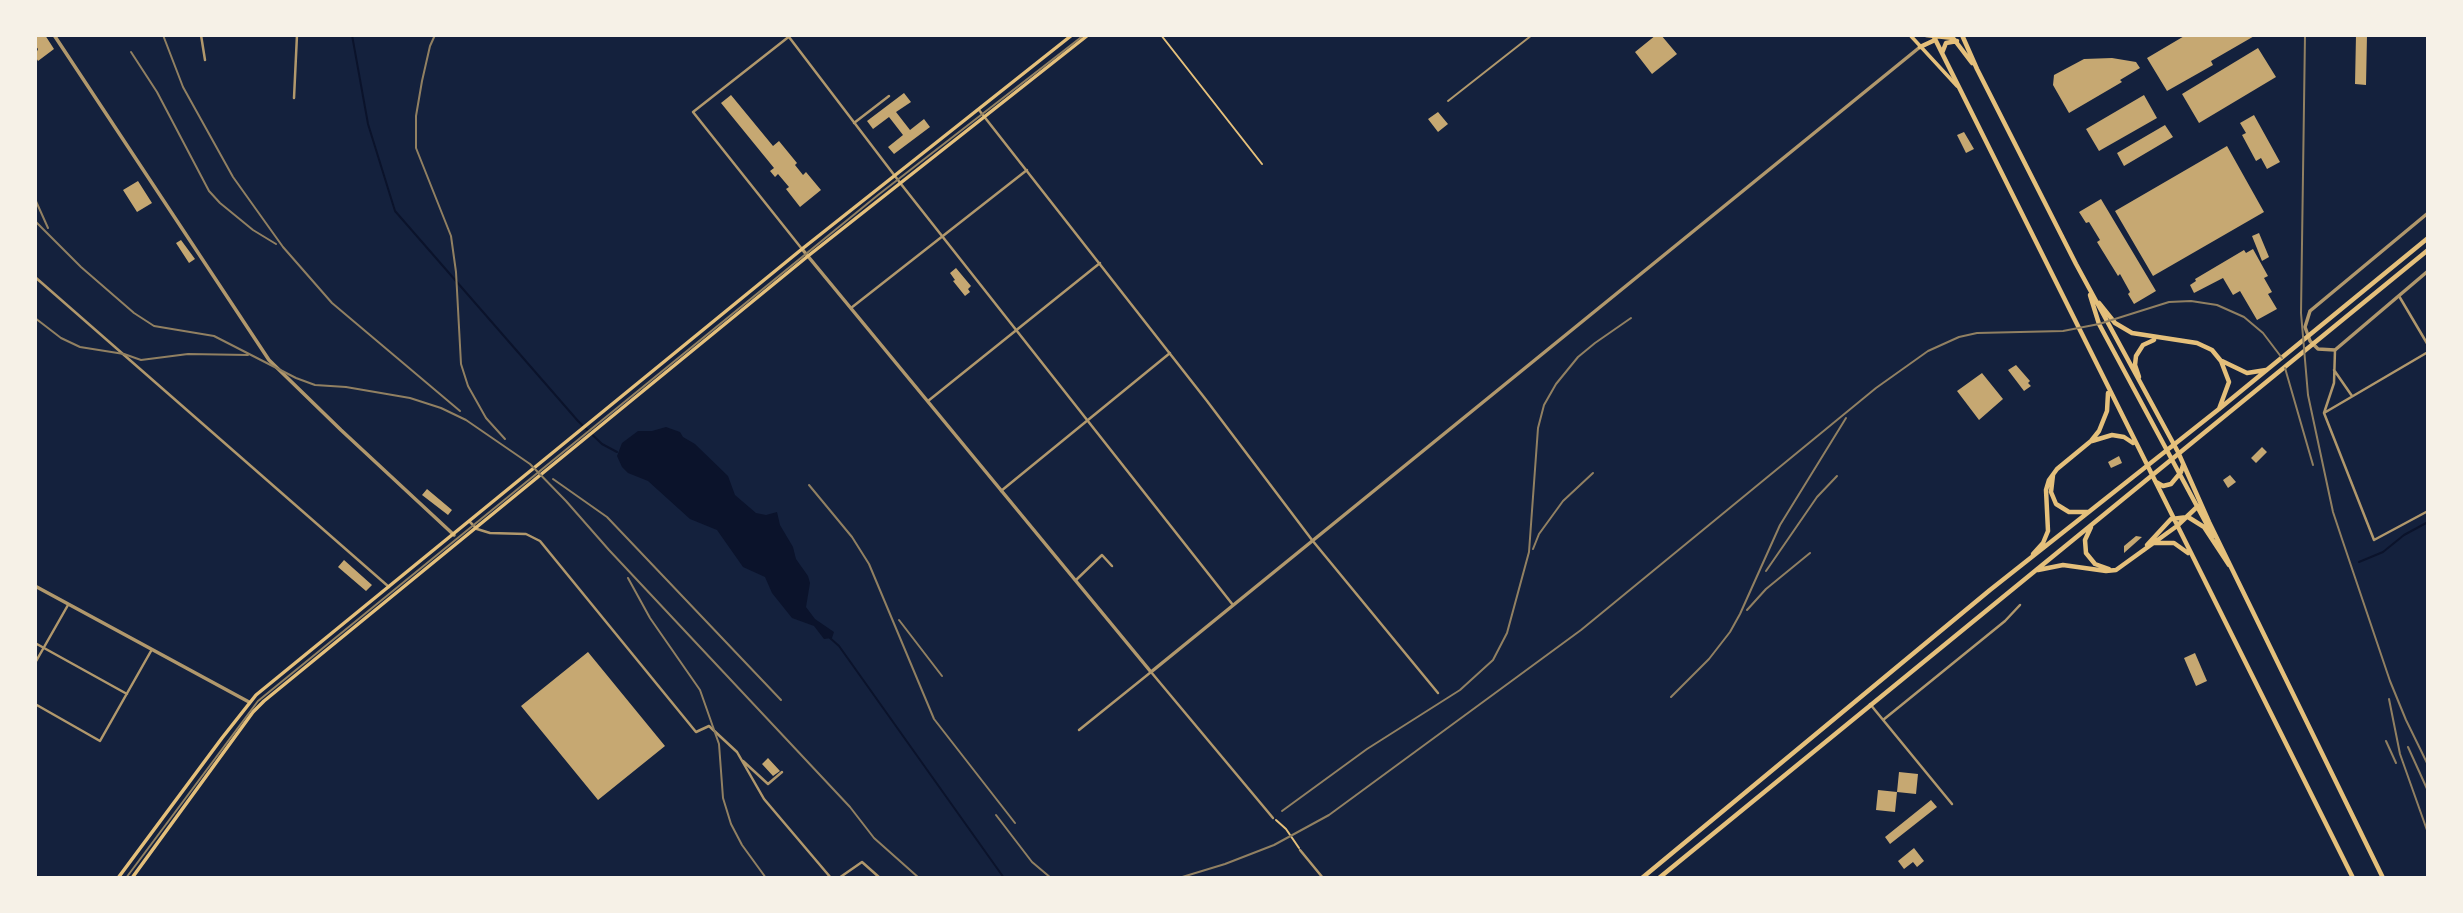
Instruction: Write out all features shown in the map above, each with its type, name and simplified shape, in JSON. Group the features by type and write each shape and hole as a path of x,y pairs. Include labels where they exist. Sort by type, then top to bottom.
{"main road":[{"path":"118,878 249,702 262,690 802,248 1072,35"},
{"path":"132,878 253,712 268,698 808,256 1088,35"},
{"path":"1910,35 1958,88"},
{"path":"1926,35 1946,37 1958,42 1977,69"},
{"path":"1962,35 2088,288 2182,459 2383,878"},
{"path":"1920,47 1934,37"},
{"path":"1934,37 2353,878"},
{"path":"1942,54 1947,43 1958,42"},
{"path":"1642,878 2021,566 2428,238"},
{"path":"1659,878 2428,250"},
{"path":"2088,288 2109,317 2120,327 2135,334 2205,345 2221,360 2247,373 2267,370"},
{"path":"2088,288 2099,324 2232,568"},
{"path":"2148,397 2135,359 2145,343 2162,339"},
{"path":"2219,409 2229,384 2221,360"},
{"path":"2021,566 2041,545 2047,534 2047,487 2051,476 2091,441 2106,415 2109,400 2107,388"},
{"path":"2091,441 2115,435 2126,438 2137,448"},
{"path":"2155,481 2164,486 2175,480 2183,468 2182,459"},
{"path":"2175,466 2175,480"},
{"path":"2057,469 2051,490 2056,505 2073,513 2092,510"},
{"path":"2028,576 2056,565 2114,570 2187,517 2196,505 2198,496"},
{"path":"2084,517 2091,525"},
{"path":"2141,552 2173,518 2187,517 2203,526 2221,557 2232,568"},
{"path":"2098,518 2087,534 2085,550 2095,564 2114,570"},
{"path":"2148,546 2160,542 2174,543 2194,560"},
{"path":"356,614 363,622"},
{"path":"262,690 268,698"},
{"path":"1863,696 1870,704"}],"street":[{"path":"54,35 269,359 454,535"},
{"path":"201,35 205,60"},
{"path":"293,97 298,35"},
{"path":"1448,101 1532,35"},
{"path":"1233,605 901,184 790,36 693,112 1001,491 1273,818"},
{"path":"1079,730 1920,47"},
{"path":"854,123 889,96"},
{"path":"978,109 1170,353 1311,540 1438,693"},
{"path":"851,308 1027,170"},
{"path":"2428,213 2310,312 2305,327 2310,341 2318,349 2335,350 2428,271"},
{"path":"928,401 1100,263"},
{"path":"35,276 389,587"},
{"path":"2399,296 2428,345"},
{"path":"2335,350 2334,383 2324,413 2374,540 2428,511"},
{"path":"2324,413 2428,352"},
{"path":"1001,491 1170,353"},
{"path":"2334,370 2352,396"},
{"path":"470,522 477,529 496,534 526,534 540,541 696,732 709,726 737,752 764,799 831,878"},
{"path":"1076,580 1102,555 1111,566"},
{"path":"35,586 249,702"},
{"path":"35,663 68,604"},
{"path":"1883,720 2005,621 2020,605"},
{"path":"35,643 127,694"},
{"path":"35,704 100,741 151,651"},
{"path":"1870,704 1952,804"},
{"path":"740,759 768,784 782,772"},
{"path":"1300,850 1323,878"},
{"path":"839,878 862,862 880,878"}],"path":[{"path":"1161,35 1262,164"},
{"path":"1273,818 1286,829 1300,850"}],"water":[{"path":"666,427 680,432 695,444 728,476 735,495 756,513 766,515 777,512 796,559 808,576 810,583 806,607 815,619 834,632 832,638 824,639 814,626 792,618 772,593 765,577 743,567 717,530 690,519 648,481 628,473 622,467 617,456 622,443 638,431"}],"building":[{"path":"35,35 45,35 54,49 38,61 35,56 38,49"},
{"path":"1656,35 1661,35 1677,54 1652,74 1635,52"},
{"path":"2186,35 2256,35 2211,61 2213,65 2167,91 2147,58"},
{"path":"2356,35 2367,35 2366,85 2355,84"},
{"path":"2258,48 2276,77 2199,123 2182,94"},
{"path":"2112,58 2136,62 2140,68 2120,80 2122,82 2069,113 2053,85 2054,75 2084,59"},
{"path":"904,93 911,102 896,112 910,130 924,119 930,127 894,154 888,147 903,135 889,117 873,129 867,121"},
{"path":"731,95 773,146 779,141 803,175 806,172 821,190 800,207 786,189 789,187 778,174 775,177 770,171 774,168 721,103"},
{"path":"2144,95 2157,118 2099,151 2086,129"},
{"path":"1438,112 1448,124 1438,132 1428,119"},
{"path":"2254,115 2280,162 2267,169 2261,158 2256,161 2242,135 2246,133 2240,123"},
{"path":"2165,125 2173,137 2124,166 2117,153"},
{"path":"1964,132 1974,149 1966,153 1957,135"},
{"path":"2227,146 2264,212 2153,276 2115,211"},
{"path":"138,181 152,203 137,212 123,190"},
{"path":"2101,199 2156,291 2134,304 2120,274 2118,276 2097,242 2100,240 2079,212"},
{"path":"2259,233 2269,257 2262,261 2252,236"},
{"path":"181,240 195,259 189,263 176,243"},
{"path":"2253,249 2268,276 2264,278 2272,292 2268,294 2277,309 2257,320 2240,291 2233,295 2223,278 2194,293 2190,285 2195,279 2244,250 2246,253"},
{"path":"956,268 971,286 968,289 970,292 965,296 950,273"},
{"path":"2016,365 2030,381 2028,383 2031,386 2024,391 2008,370"},
{"path":"1982,373 2003,399 1979,420 1957,391"},
{"path":"2262,447 2267,452 2256,463 2251,458"},
{"path":"2119,456 2122,463 2111,468 2108,462"},
{"path":"2230,475 2236,482 2228,488 2223,480"},
{"path":"427,489 452,510 448,515 422,495"},
{"path":"2136,536 2142,537 2124,553 2124,546"},
{"path":"344,560 372,585 366,591 338,567"},
{"path":"588,652 665,746 598,800 521,706"},
{"path":"2195,653 2207,681 2196,686 2184,658"},
{"path":"768,758 780,771 773,776 762,764"},
{"path":"1899,772 1918,774 1916,794 1897,792"},
{"path":"1878,790 1897,792 1895,812 1876,810"},
{"path":"1931,800 1937,807 1890,844 1885,837"},
{"path":"1914,848 1924,861 1917,867 1913,862 1904,869 1898,861"}],"waterway":[{"path":"352,35 368,124 395,211 578,421 602,444 617,452"},
{"path":"2359,562 2383,552 2404,535 2428,522"},
{"path":"830,638 839,646 1004,878"}],"tram line":[{"path":"126,878 258,701 878,195 1084,35"}],"railway":[{"path":"163,35 183,87 233,177 283,247 332,303 460,411"},
{"path":"435,35 430,46 416,116 416,148 451,236 456,272 461,364 468,386 486,418 505,439"},
{"path":"2305,35 2301,313 2308,395 2333,512 2390,681 2428,765"},
{"path":"131,52 157,92 209,191 253,230 276,244"},
{"path":"35,199 48,228"},
{"path":"35,221 81,267 134,313 154,326 214,336 315,385 346,387 410,398 441,408 466,420 530,464 850,807 874,838 919,878"},
{"path":"1179,878 1274,845 1329,815 1581,630 1876,388 1928,351 1959,337 1977,333 2063,331 2099,324 2169,302 2191,301 2217,305 2244,317 2263,333 2282,358"},
{"path":"35,318 61,338 80,347 124,354 141,360 188,354 248,355"},
{"path":"1282,811 1367,749 1460,690 1493,660 1507,633 1529,552 1538,428 1544,405 1556,384 1578,357 1631,318"},
{"path":"2285,368 2313,465"},
{"path":"1671,697 1709,659 1730,632 1780,525 1846,418"},
{"path":"1533,549 1539,534 1563,501 1593,473"},
{"path":"1766,571 1817,497 1837,476"},
{"path":"553,479 607,517 781,700"},
{"path":"809,485 852,537 869,564 934,719 1015,823"},
{"path":"1747,610 1766,589 1810,553"},
{"path":"628,578 650,618 700,690 719,744 723,798 731,824 742,845 766,878"},
{"path":"899,620 942,676"},
{"path":"2389,699 2400,754 2428,833"},
{"path":"2386,741 2396,763"},
{"path":"2408,747 2428,791"},
{"path":"996,815 1032,862 1051,878"}]}
